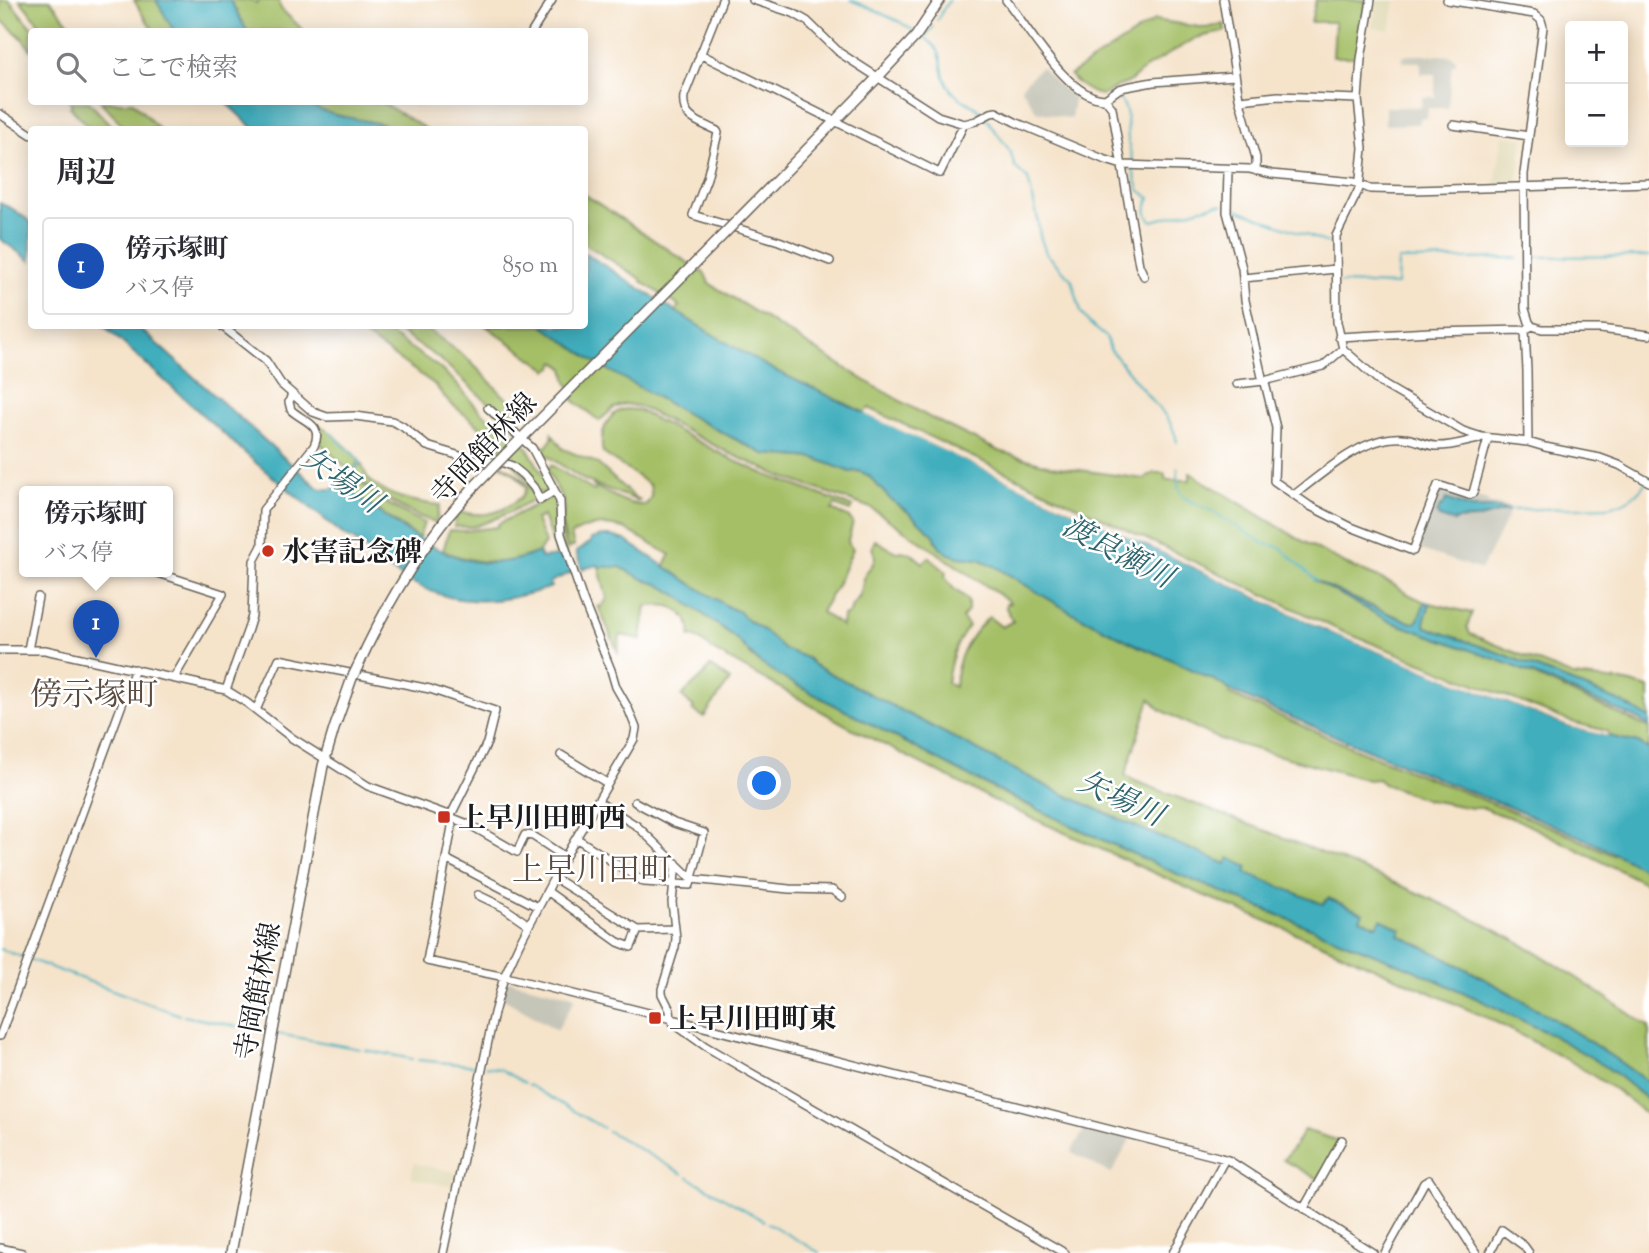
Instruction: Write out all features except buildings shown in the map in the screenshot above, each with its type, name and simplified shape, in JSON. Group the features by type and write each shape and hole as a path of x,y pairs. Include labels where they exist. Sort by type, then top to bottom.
{"main road":[{"name":"寺岡館林線","path":"231,1253 325,759 352,678 392,598 445,520 522,437 878,77 919,33 940,0"}],"street":[{"path":"534,28 552,0"},
{"path":"722,0 685,90 683,106 688,116 718,133 707,178 693,215 779,240 830,261"},
{"path":"753,0 793,13 807,21 841,53 938,116 964,124 996,113 1103,159 1122,164 1250,169 1284,176 1350,181 1370,189 1649,183"},
{"path":"1006,0 1054,65 1071,82 1095,98 1105,99 1118,89 1153,82 1235,76"},
{"path":"1223,0 1235,76 1256,158 1256,171"},
{"path":"1371,0 1361,59 1358,99 1363,148 1360,184 1336,236 1337,323 1343,348 1384,385 1463,431 1608,460 1646,481"},
{"path":"1447,0 1534,14 1541,20 1544,34 1523,187 1525,309 1529,322 1528,442"},
{"path":"700,54 940,173 964,124"},
{"path":"1240,100 1278,96 1358,99"},
{"path":"1105,99 1112,108 1139,265 1144,276"},
{"path":"0,114 28,132"},
{"path":"1453,125 1529,136"},
{"path":"1228,169 1227,212 1276,428 1274,481 1310,506 1351,527 1413,551 1438,485 1469,495 1474,493 1485,437"},
{"path":"1243,278 1336,269"},
{"path":"1339,337 1529,328 1600,329 1649,335"},
{"path":"226,329 266,361 281,384 313,412 323,416 355,416 397,422 426,446 470,459 505,463 523,475 540,500 554,491"},
{"path":"1237,384 1264,381 1323,366 1343,348"},
{"path":"226,690 252,616 254,561 262,546 264,507 314,446 317,438 313,425 291,410 289,402 292,394"},
{"path":"443,1253 494,1013 505,977 538,907 634,739 636,728 616,687 567,552 560,525 560,501 532,449 488,408"},
{"path":"1294,495 1354,452 1383,440 1403,438 1436,446 1485,437"},
{"path":"170,577 223,594 174,678"},
{"path":"28,650 38,597"},
{"path":"0,650 46,650 226,690 242,699 292,738 368,786 448,815 517,852 526,835 533,836 565,857"},
{"path":"256,710 279,659 430,689 495,710 487,743 450,817 452,827 427,961 505,977 1225,1159 1373,1253"},
{"path":"0,1036 135,669"},
{"path":"561,755 607,783"},
{"path":"597,800 636,826 692,879 789,889 832,890 842,897"},
{"path":"576,838 644,882 690,885 704,833 674,823 635,802"},
{"path":"446,859 538,907"},
{"path":"676,863 672,902 676,947 662,989 671,1019 678,1028 746,1070 1065,1253"},
{"path":"554,878 638,930 675,929"},
{"path":"547,891 618,942 631,947 638,930"},
{"path":"478,894 529,925"},
{"path":"1304,1209 1342,1140"},
{"path":"1172,1253 1225,1159"},
{"path":"1385,1253 1422,1186 1429,1180 1476,1253"},
{"path":"1490,1253 1503,1230 1530,1253"},
{"path":"0,1248 22,1253"}],"shaded area":[{"path":"1376,0 1395,0 1390,30 1372,27"},
{"path":"1402,55 1451,56 1455,59 1456,64 1452,65 1448,108 1428,108 1427,118 1420,118 1419,124 1385,125 1385,107 1421,107 1422,97 1435,97 1435,74 1421,74 1421,62 1403,62"},
{"path":"1041,67 1074,98 1071,119 1036,111 1021,87"},
{"path":"1503,135 1523,138 1517,184 1495,184"},
{"path":"1437,489 1509,507 1509,514 1481,570 1418,549"},
{"path":"509,981 573,996 575,999 557,1030 502,998"},
{"path":"1086,1127 1131,1138 1111,1174 1071,1152"},
{"path":"414,1163 456,1172 453,1187 411,1178"}],"green space":[{"path":"0,0 9,0 32,28 28,28 28,46 21,37 0,19"},
{"path":"20,0 50,0 73,28 43,28"},
{"path":"134,0 156,0 172,28 152,28"},
{"path":"230,0 253,0 256,3 261,0 278,0 281,9 301,28 245,28"},
{"path":"1316,0 1366,0 1358,56 1333,57 1335,22 1311,22"},
{"path":"1155,20 1206,28 1224,24 1225,31 1196,38 1147,67 1128,83 1104,95 1085,89 1070,75"},
{"path":"92,105 111,126 88,126 70,107"},
{"path":"104,105 136,105 156,126 123,126"},
{"path":"309,105 386,105 421,126 388,126"},
{"path":"588,197 705,274 709,283 874,386 931,418 999,451 1051,466 1144,479 1154,473 1164,473 1166,480 1190,480 1190,473 1299,539 1425,602 1417,622 1412,623 1325,586 1389,621 1509,664 1649,728 1649,749 1638,743 1607,736 1607,731 1571,722 1341,631 869,408 865,414 745,354 675,311 679,306 588,246"},
{"path":"355,329 382,329 437,366 481,412 515,437 501,451 498,449 501,444 448,401 434,384"},
{"path":"395,329 427,329 467,358 503,395 524,411 514,425 521,431 519,431 440,359"},
{"path":"490,329 547,329 601,366 764,454 814,458 850,472 859,471 868,475 891,500 934,535 936,541 959,557 979,559 994,566 1069,611 1218,682 1231,691 1231,695 1613,855 1615,852 1649,872 1649,885 1516,819 1484,808 1428,800 1384,784 1378,779 1369,780 1225,741 1161,710 1150,699 1125,775 1414,892 1505,935 1542,956 1649,1027 1649,1083 1589,1041 1527,1003 1399,935 1401,929 1377,926 1360,919 1362,913 1328,898 1324,905 1245,873 1229,859 1226,864 1050,788 814,665 807,658 784,649 740,612 664,567 670,555 627,530 605,525 584,528 571,535 574,546 568,549 562,524 562,498 547,470 551,465 594,491 596,488 592,485 625,501 645,505 651,496 650,485 603,453 602,446 603,432 613,415 626,409 638,410 733,460 853,507 850,511 835,505 832,510 853,522 848,541 853,549 821,612 842,626 843,616 849,613 861,594 864,577 873,565 875,555 872,547 875,540 896,552 912,554 923,563 929,557 946,572 945,577 953,588 967,599 968,611 962,618 969,626 954,653 947,683 955,687 964,649 989,617 1002,627 1013,621 1006,608 1006,604 1010,603 1007,600 871,508 780,476 641,407 625,404 614,408 599,421 573,400 574,392 567,382 563,367 555,362 548,370"},
{"path":"313,421 349,449 359,460 354,468 361,463 368,478 382,490 411,500 440,505 436,523 403,509 359,479 319,442 320,434"},
{"path":"552,434 563,449 597,463 635,498 641,500 636,500 584,480 543,453 528,439 529,437 545,448 552,439"},
{"path":"522,443 527,447 549,486 548,491 540,494 508,457"},
{"path":"501,465 512,471 521,478 533,492 535,499 476,526 454,527 457,512 495,512 522,496 526,488 515,474"},
{"path":"354,478 386,503 424,523 419,538 350,491 356,483 352,480"},
{"path":"554,497 566,555 557,556 543,516 536,519 545,543 535,554 496,562 464,558 443,551 449,530 497,527 498,524"},
{"path":"610,566 627,570 678,596 743,644 751,656 785,679 1004,794 1175,873 1414,970 1548,1033 1615,1073 1649,1101 1649,1116 1614,1089 1570,1061 1492,1020 1003,805 853,729 716,652 694,636 690,637 688,623 674,608 646,606 641,639 620,635 618,652 598,606 602,606 607,599 599,567"},
{"path":"1430,603 1472,613 1467,627 1470,634 1573,676 1627,682 1649,688 1649,718 1623,703 1508,656 1426,627 1424,622"},
{"path":"710,666 730,680 704,717 692,710 694,707 681,696"},
{"path":"1304,1130 1337,1140 1338,1145 1318,1179 1283,1160"}],"water":[{"path":"156,0 230,0 245,28 172,28"},
{"path":"228,105 310,105 332,114 387,126 251,126"},
{"path":"0,203 28,220 28,259 0,239"},
{"name":"渡良瀬川","path":"588,255 708,332 774,370 1337,635 1568,726 1638,743 1649,749 1649,872 1560,828 1231,691 1218,682 1069,611 994,566 979,559 949,554 940,548 934,535 891,500 868,475 859,471 850,472 814,458 764,454 601,366 547,329 588,329"},
{"path":"107,329 140,329 318,488 334,488 347,479 346,488 412,535 449,554 487,563 520,559 539,552 541,558 566,555 575,571 550,582 551,587 546,589 497,600 463,600 433,592 388,568 256,463"},
{"path":"1446,499 1472,508 1509,510 1455,522 1437,514"},
{"path":"602,536 625,540 740,612 784,649 807,658 814,665 1050,788 1226,864 1229,858 1248,867 1246,873 1323,904 1328,898 1363,913 1360,919 1377,926 1381,919 1401,929 1399,935 1527,1003 1589,1041 1649,1083 1649,1101 1615,1073 1548,1033 1414,970 1175,873 1081,830 969,776 785,679 760,663 733,636 658,584 620,567 598,565 582,569 576,552 591,542 591,539"},
{"path":"1314,580 1412,623 1417,622 1425,602 1430,603 1424,622 1426,627 1508,656 1623,703 1649,718 1649,726 1509,664 1389,621"}],"pier":[{"path":"867,410 1338,632 1570,723 1607,733 1607,736 1568,726 1337,635 865,414"}],"waterway":[{"path":"851,0 916,32"},
{"path":"937,20 949,0"},
{"path":"925,37 933,27"},
{"path":"921,35 937,49 944,75 952,91 983,114"},
{"path":"1115,96 1126,109 1128,144 1133,161"},
{"path":"986,118 1010,151 1015,167 1028,179 1046,253 1072,280 1081,312 1090,324 1106,337 1110,349 1165,415 1174,430 1177,442"},
{"path":"1133,170 1139,190 1150,198 1147,210 1152,221 1223,205"},
{"path":"1231,207 1333,245"},
{"path":"1532,257 1649,256"},
{"path":"1340,283 1397,285 1399,260 1518,258"},
{"name":"矢場川","path":"331,433 360,461 355,469"},
{"path":"1178,468 1179,490 1186,499 1216,513 1265,544 1282,549 1317,581"},
{"path":"1509,510 1608,507 1629,499 1645,483"},
{"path":"0,949 25,958"},
{"path":"31,960 180,1015"},
{"path":"184,1016 266,1032"},
{"path":"278,1034 360,1049"},
{"path":"365,1050 413,1059"},
{"path":"418,1060 479,1066"},
{"path":"486,1067 500,1069 525,1083"},
{"path":"529,1085 603,1128"},
{"path":"608,1131 683,1174"},
{"path":"688,1177 764,1221"},
{"path":"768,1223 820,1253"}],"place":[{"name":"水害記念碑","path":"268,551"},
{"name":"傍示塚町","path":"96,658"},
{"name":"上早川田町西","path":"444,817"},
{"name":"上早川田町東","path":"655,1018"}],"district":[{"name":"傍示塚町","path":"94,694"},
{"name":"上早川田町","path":"592,869"}]}
